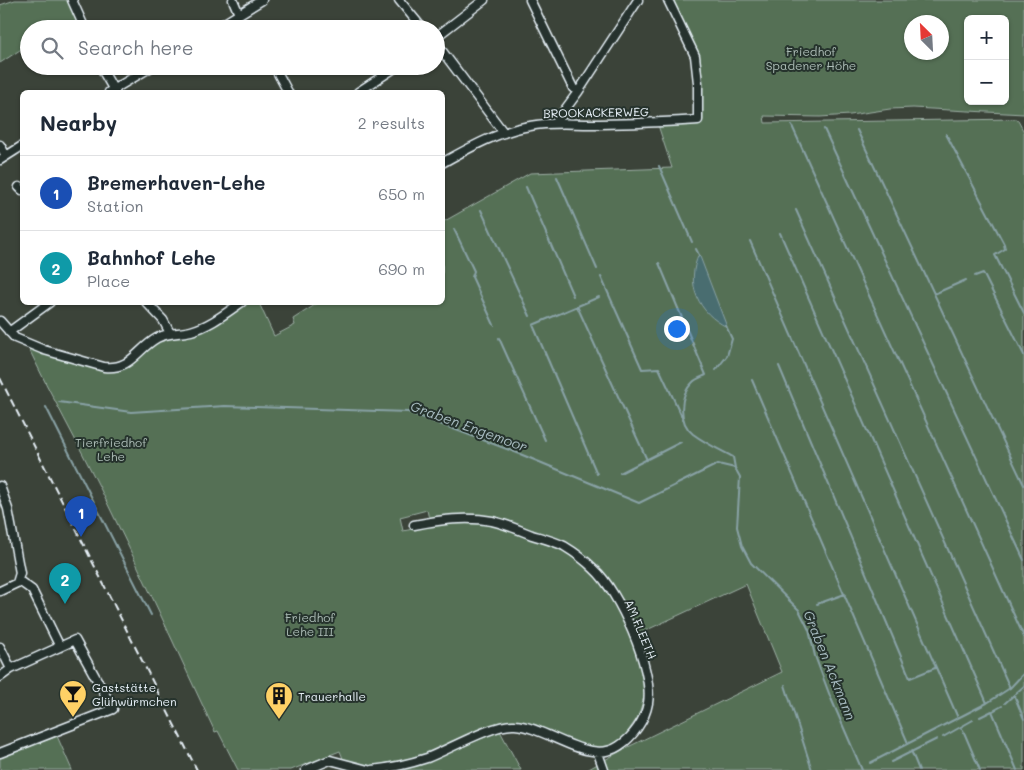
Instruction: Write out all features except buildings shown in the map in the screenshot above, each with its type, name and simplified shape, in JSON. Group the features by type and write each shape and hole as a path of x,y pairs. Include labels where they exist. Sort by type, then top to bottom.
{"street":[{"path":"72,0 81,20"},
{"path":"232,0 239,14"},
{"path":"229,20 262,0"},
{"path":"399,0 416,20"},
{"path":"445,31 484,0"},
{"path":"530,0 573,88 578,92"},
{"path":"555,123 578,92 638,0"},
{"name":"BROOKACKERWEG","path":"445,161 504,133 529,126 555,123 653,123 698,120 698,84 695,56 668,0"},
{"path":"445,55 504,133"},
{"path":"104,75 111,90"},
{"path":"115,90 138,75"},
{"path":"279,75 287,90"},
{"path":"361,90 384,75"},
{"path":"0,145 3,158 20,147"},
{"path":"9,332 46,305"},
{"path":"149,305 163,320 170,333"},
{"path":"0,320 15,338 44,350 112,368 122,366 156,338 170,333 190,331 213,322 238,305"},
{"path":"0,486 8,509 20,573 14,586 0,591"},
{"name":"AM FLEETH","path":"414,525 460,518 493,521 564,546 595,569 616,599 633,635 648,679 648,695 644,714 631,736 618,747 598,753"},
{"path":"18,580 32,590 60,647"},
{"path":"0,677 11,669 75,640 113,709 0,753"},
{"path":"0,646 11,669"},
{"path":"306,770 330,760 370,770 390,768 426,758 496,728 515,725 542,732 585,750 598,753 604,770"}],"green space":[{"path":"15,0 68,0 76,20 20,20 20,50 0,63 0,5"},
{"path":"673,0 1024,0 1024,114 913,108 820,117 764,116 765,123 1017,119 1024,132 1024,770 587,770 626,748 782,672 746,584 636,635 598,569 565,542 497,519 459,515 429,519 427,510 400,517 403,531 460,520 492,524 566,551 592,571 616,603 643,666 645,694 638,717 624,737 611,746 597,749 587,748 544,729 514,722 425,756 373,768 344,761 340,751 291,770 238,770 218,731 215,732 115,518 29,349 110,370 166,337 191,334 215,325 245,305 260,305 274,336 295,325 293,319 315,305 445,305 445,221 530,173 672,168 658,125 701,122 701,65 699,54"},
{"path":"500,731 521,770 392,770 426,761"},
{"path":"57,736 72,770 0,770 0,758"}],"water":[{"path":"699,254 727,327 708,314 697,296 693,276"}],"waterway":[{"path":"792,126 1024,637"},
{"path":"824,129 1024,560"},
{"path":"857,130 1024,485"},
{"path":"946,134 1004,244 1005,249 995,255 1024,313"},
{"path":"659,166 692,242"},
{"path":"557,177 597,269"},
{"path":"526,187 573,296"},
{"path":"481,210 530,316"},
{"path":"796,210 1010,688"},
{"path":"454,229 474,271 472,277 494,325"},
{"path":"780,233 987,703"},
{"path":"750,241 958,718"},
{"path":"696,249 699,255"},
{"name":"Graben Ackmann","path":"659,263 706,375 697,379 688,387 682,408 685,423 693,434 733,457 735,468 740,477 737,527 742,546 751,563 799,610 809,630 815,656 830,696 862,770"},
{"path":"975,276 983,273 1024,355"},
{"path":"601,277 642,369 659,368 683,419"},
{"path":"934,294 966,280"},
{"path":"597,474 533,325 599,297"},
{"path":"577,306 647,460"},
{"path":"716,370 727,356 732,339 726,326"},
{"path":"499,338 545,440"},
{"path":"779,366 910,678 935,668"},
{"path":"752,380 908,743"},
{"name":"Graben Engemoor","path":"59,402 131,412 225,406 408,412 520,454 639,503 718,464 735,468"},
{"path":"46,407 151,615"},
{"path":"620,473 681,442"},
{"path":"817,604 845,594"},
{"path":"870,763 987,703 1010,688 1024,673"},
{"path":"785,685 812,770"},
{"path":"1005,703 1024,686"},
{"path":"1014,695 1024,719"},
{"path":"993,711 1002,706"},
{"path":"980,717 992,711 1017,770"},
{"path":"943,737 973,720"},
{"path":"960,728 963,730 980,770"},
{"path":"891,762 937,739"},
{"path":"912,753 919,770"}],"railway":[{"path":"0,378 197,770"}],"place":[{"name":"Bremerhaven-Lehe","path":"81,537"},
{"name":"Bahnhof Lehe","path":"65,604"},
{"name":"Gaststätte Glühwürmchen","path":"73,718"},
{"name":"Trauerhalle","path":"279,720"}],"park label":[{"name":"Friedhof Spadener Höhe","path":"811,58"},
{"name":"Tierfriedhof Lehe","path":"111,449"},
{"name":"Friedhof Lehe III","path":"310,624"}]}
